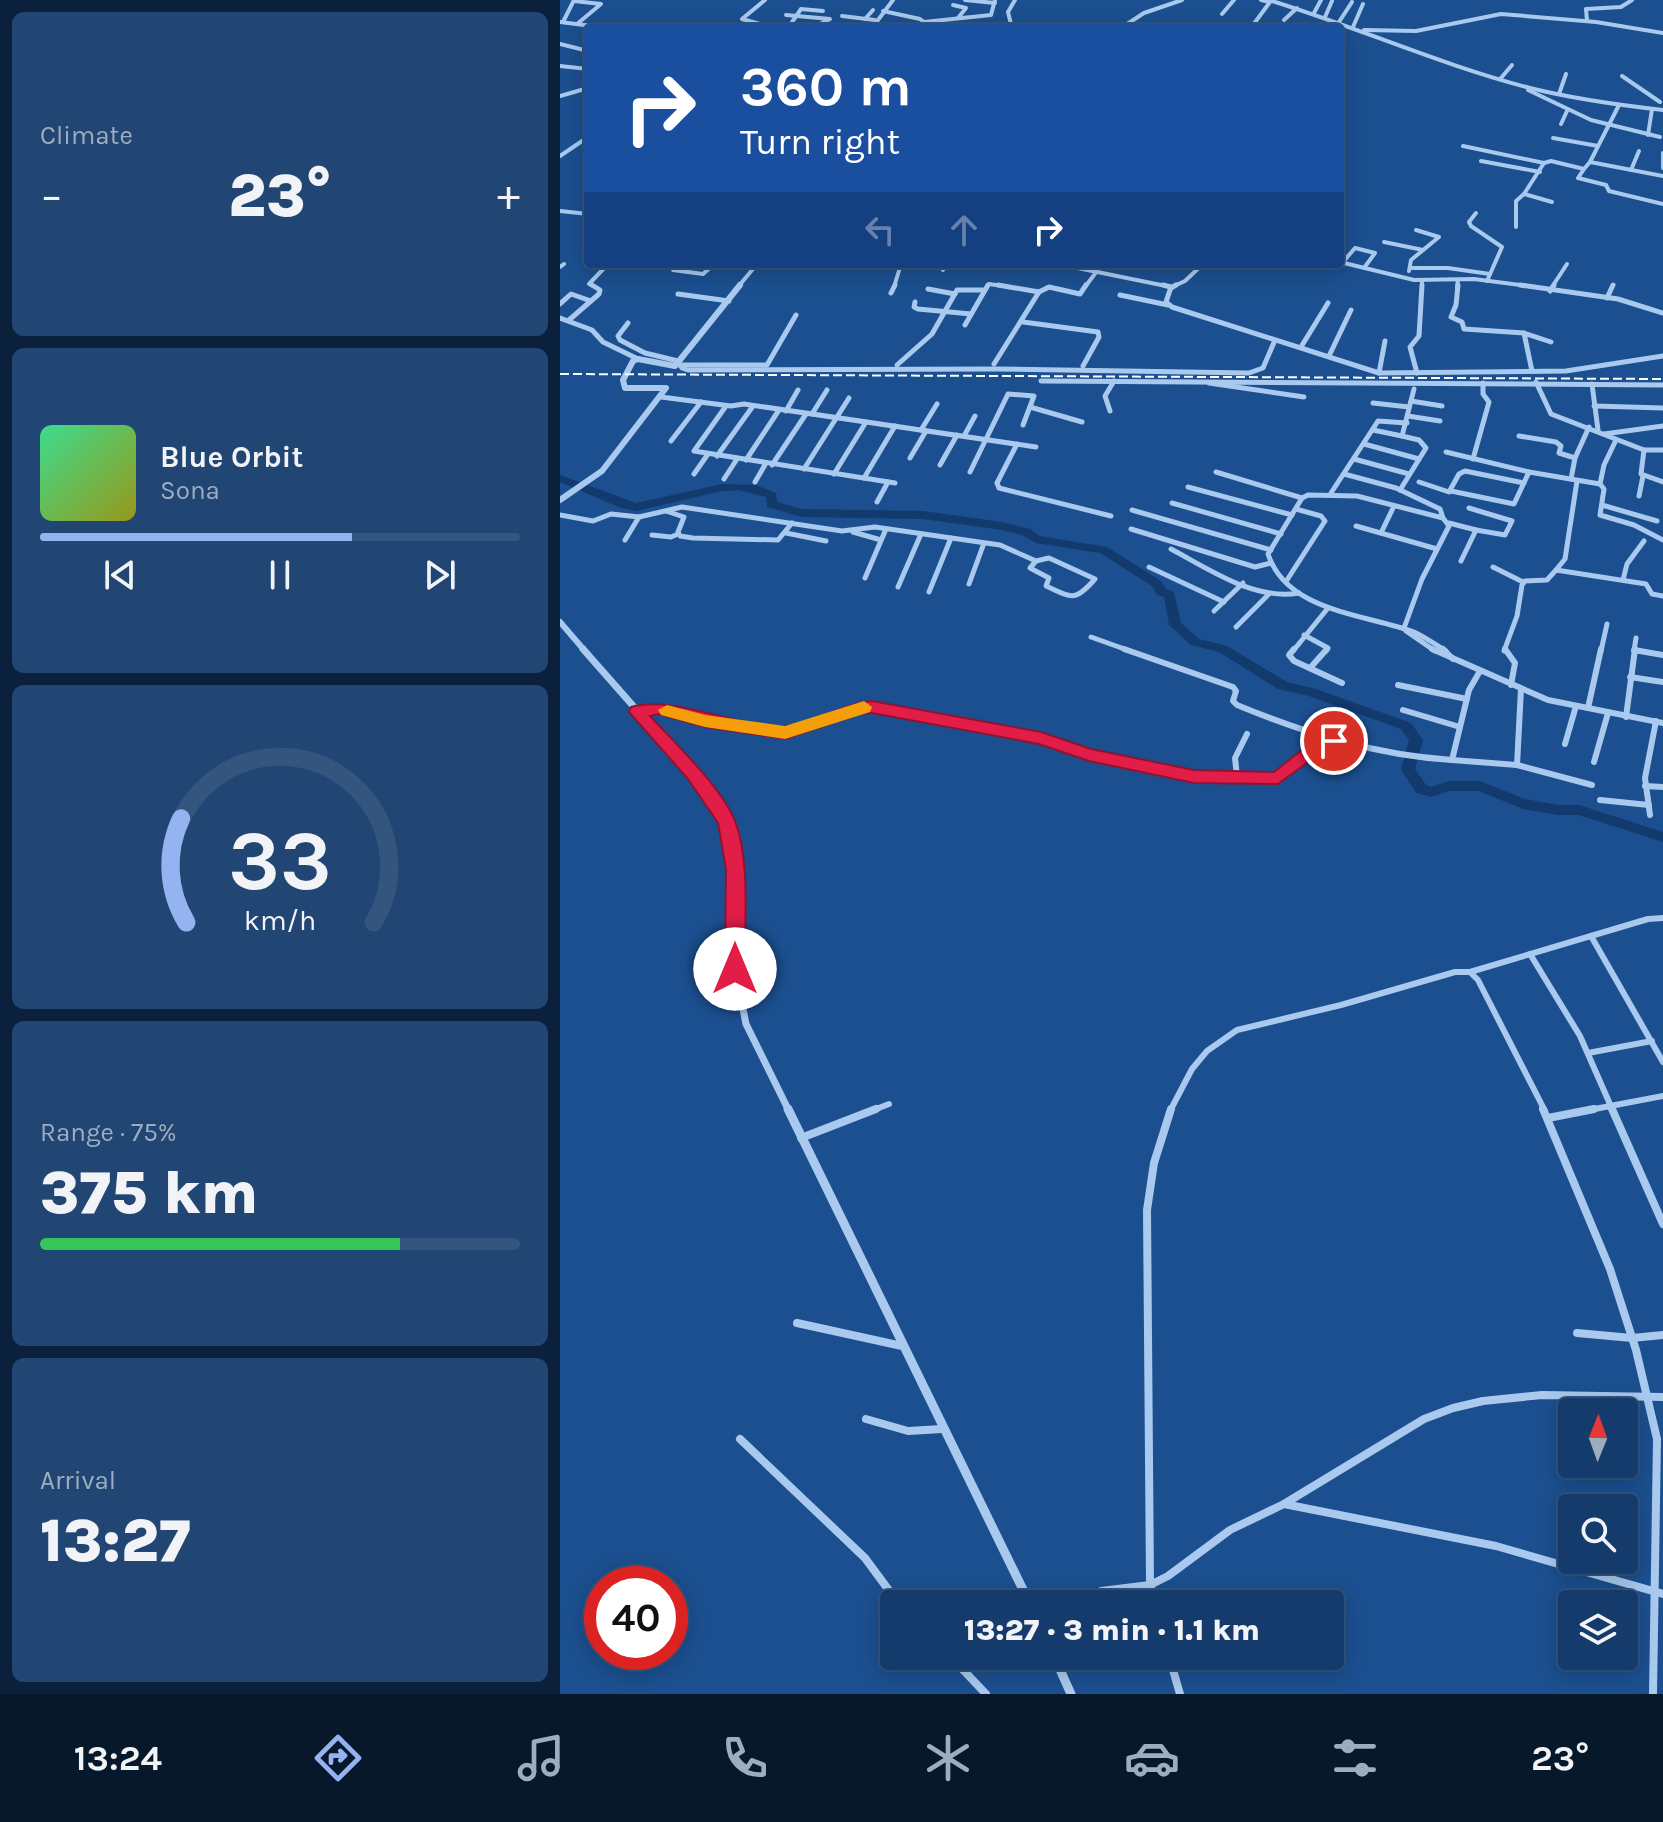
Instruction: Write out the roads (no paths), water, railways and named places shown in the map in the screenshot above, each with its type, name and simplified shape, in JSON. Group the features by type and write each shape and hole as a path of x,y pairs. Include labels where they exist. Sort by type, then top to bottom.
{"street":[{"path":"577,24 601,4 574,0 561,22 584,25"},
{"path":"760,24 742,19 765,0"},
{"path":"874,24 893,0"},
{"path":"883,11 924,22 991,15 995,1 965,0"},
{"path":"1011,24 1008,9 1015,0"},
{"path":"1127,24 1144,13 1182,0"},
{"path":"1222,14 1234,0"},
{"path":"1261,0 1314,13 1422,54 1522,85 1619,105 1663,110"},
{"path":"1314,13 1321,0"},
{"path":"1587,21 1586,9 1621,7 1632,0"},
{"path":"1254,24 1270,1"},
{"path":"1325,17 1332,1"},
{"path":"1339,22 1352,2"},
{"path":"791,24 802,3"},
{"path":"1353,27 1363,4"},
{"path":"953,5 966,8 958,18"},
{"path":"560,8 571,8"},
{"path":"1284,20 1297,8"},
{"path":"801,9 823,11"},
{"path":"865,19 873,10"},
{"path":"1360,30 1421,30 1498,14 1587,21 1663,33"},
{"path":"786,15 830,19 820,24"},
{"path":"842,16 865,19 874,24"},
{"path":"843,24 874,24"},
{"path":"560,44 584,50"},
{"path":"1501,78 1512,65"},
{"path":"560,66 584,69"},
{"path":"1559,94 1566,74"},
{"path":"1622,76 1661,102 1654,109 1648,135"},
{"path":"1522,85 1567,111 1660,137"},
{"path":"568,87 584,89"},
{"path":"560,96 584,90"},
{"path":"1619,105 1590,162 1578,178 1606,185 1609,191 1663,204"},
{"path":"1561,124 1567,111"},
{"path":"1553,138 1598,146"},
{"path":"560,156 584,140"},
{"path":"1463,146 1584,169"},
{"path":"1631,170 1639,151"},
{"path":"1663,153 1663,168"},
{"path":"1481,161 1540,172"},
{"path":"1590,162 1663,176"},
{"path":"1516,227 1516,201 1544,163"},
{"path":"1524,194 1552,202"},
{"path":"562,208 584,213"},
{"path":"1476,213 1469,222 1471,226 1502,247 1489,278"},
{"path":"1409,279 1411,260 1438,236 1416,230"},
{"path":"1384,242 1425,250"},
{"path":"1344,260 1359,247 1375,253 1364,268"},
{"path":"1344,263 1422,281 1489,278"},
{"path":"1550,291 1567,264"},
{"path":"569,320 600,292 589,284 604,268"},
{"path":"673,270 703,274 710,268"},
{"path":"560,318 592,330 603,342 638,359 675,366 754,268"},
{"path":"891,293 901,268"},
{"path":"1090,268 1171,288 1185,281 1199,268"},
{"path":"1410,268 1448,268 1550,291 1607,298 1663,313"},
{"path":"994,364 1039,292 1045,287 1080,294 1097,271"},
{"path":"1458,280 1456,305 1451,317 1462,322 1464,329 1524,333 1551,342"},
{"path":"1417,373 1410,347 1419,336 1422,281"},
{"path":"965,325 983,290 992,284 1039,292"},
{"path":"1607,298 1613,285"},
{"path":"897,365 932,334 961,288 983,290"},
{"path":"1168,305 1171,288"},
{"path":"928,289 955,294"},
{"path":"560,304 571,294 591,301"},
{"path":"678,294 729,301"},
{"path":"1120,295 1168,305 1379,373 1579,370 1663,356"},
{"path":"915,302 914,307 918,309 971,314"},
{"path":"1301,347 1328,303"},
{"path":"1329,356 1351,310"},
{"path":"628,323 618,336 620,340 645,353 679,363 767,365 796,315"},
{"path":"1023,322 1098,332 1099,337 1083,366"},
{"path":"1524,333 1532,371"},
{"path":"679,363 688,370 997,369 1249,373 1263,368 1275,340"},
{"path":"1379,373 1385,341"},
{"path":"560,499 602,471 661,397 666,387 625,388 623,380 627,371 638,359"},
{"path":"1199,380 1304,397"},
{"path":"1041,381 1663,385"},
{"path":"1110,411 1105,396 1114,381"},
{"path":"1536,382 1551,414 1644,450 1663,450"},
{"path":"1473,459 1489,402 1483,394 1483,383"},
{"path":"1592,384 1601,432"},
{"path":"1402,436 1414,389"},
{"path":"746,460 798,390"},
{"path":"755,482 827,390"},
{"path":"970,472 1006,395 1032,394 1023,425"},
{"path":"661,397 726,406 753,406 1036,447"},
{"path":"804,469 849,398"},
{"path":"671,441 701,402"},
{"path":"1373,403 1442,406"},
{"path":"910,458 937,404"},
{"path":"726,406 694,451 891,482 877,502"},
{"path":"717,456 753,406"},
{"path":"1594,406 1663,408"},
{"path":"1030,407 1082,422"},
{"path":"940,465 975,416"},
{"path":"1408,416 1440,421"},
{"path":"1331,493 1378,421 1407,423"},
{"path":"834,474 866,422"},
{"path":"864,478 895,426"},
{"path":"1601,432 1663,426"},
{"path":"1493,567 1523,582 1547,580 1565,559 1575,458 1589,427"},
{"path":"1373,430 1424,443 1426,448 1400,490"},
{"path":"1519,436 1556,442 1561,446 1559,453 1575,458"},
{"path":"1600,484 1604,465 1616,440"},
{"path":"1017,444 997,483 999,488 1111,516"},
{"path":"1364,444 1419,459"},
{"path":"1639,496 1644,450"},
{"path":"1446,452 1529,472 1600,484 1604,489 1602,516 1634,525 1663,540"},
{"path":"694,474 708,454"},
{"path":"724,479 737,459"},
{"path":"1354,459 1409,474"},
{"path":"1451,491 1459,474 1465,471 1524,483"},
{"path":"1216,472 1302,498 1331,493 1357,496 1443,518 1449,523 1505,535 1512,521 1469,508"},
{"path":"1419,482 1443,491 1514,504 1529,472"},
{"path":"1344,474 1400,490 1440,509 1443,518"},
{"path":"1643,476 1663,482"},
{"path":"1188,487 1321,516 1325,521 1287,580"},
{"path":"1302,498 1268,554 1271,563 1299,593 1328,608 1404,628 1432,649 1521,689 1576,706 1659,722 1645,786 1650,815"},
{"path":"1172,503 1281,534"},
{"path":"1602,505 1657,521"},
{"path":"1381,533 1394,506"},
{"path":"560,515 593,521 611,514 639,517 662,510 691,508 849,531 881,540"},
{"path":"662,510 684,517 678,534"},
{"path":"1132,510 1271,550"},
{"path":"625,540 639,517"},
{"path":"652,535 671,537 678,534 725,541 757,537 778,540 792,523"},
{"path":"1404,628 1449,523"},
{"path":"1356,526 1437,549"},
{"path":"849,531 867,527 984,543 1010,549 1036,561 1049,558 1095,579 1078,597 1071,597 1046,586 1049,578 1030,568 1036,561"},
{"path":"865,578 886,529"},
{"path":"1131,529 1255,567 1271,563"},
{"path":"1461,561 1476,530"},
{"path":"786,533 826,541"},
{"path":"898,587 921,534"},
{"path":"929,592 951,538"},
{"path":"1623,580 1627,564 1644,541"},
{"path":"969,584 984,543"},
{"path":"1171,549 1268,595 1286,597 1299,593"},
{"path":"1149,567 1224,602"},
{"path":"1556,570 1649,585 1652,594 1663,596"},
{"path":"1511,685 1515,663 1504,651 1515,622 1523,582"},
{"path":"1214,611 1243,583"},
{"path":"1236,627 1268,595"},
{"path":"1328,608 1289,655 1342,683"},
{"path":"560,622 694,775 726,822 735,869 735,969 741,1010 942,1429 1023,1590"},
{"path":"1588,708 1607,624"},
{"path":"1304,635 1328,648 1310,668"},
{"path":"1091,637 1233,687 1236,691 1233,701 1237,705 1328,739 1420,759 1517,765 1592,785"},
{"path":"1626,717 1636,638"},
{"path":"1634,650 1663,655"},
{"path":"1452,760 1467,699 1480,671"},
{"path":"1630,677 1663,682"},
{"path":"1398,685 1467,699"},
{"path":"1517,765 1521,689"},
{"path":"1565,744 1576,706"},
{"path":"637,712 659,708 705,721 785,733 858,708 872,707 1051,741 1089,755 1194,777 1278,778 1328,739"},
{"path":"1403,710 1460,727"},
{"path":"1594,762 1608,713"},
{"path":"1237,776 1235,758 1247,734"},
{"path":"1645,786 1663,787"},
{"path":"1600,800 1649,805"},
{"path":"1151,1590 1147,1210 1150,1171 1164,1124 1185,1081 1207,1051 1227,1035 1249,1026 1322,1010 1455,972 1470,972 1663,918"},
{"path":"1591,936 1663,1062"},
{"path":"1530,954 1588,1053 1662,1218"},
{"path":"1470,972 1478,980 1548,1118 1610,1269 1647,1397 1657,1439 1659,1592 1653,1694"},
{"path":"1588,1053 1652,1041"},
{"path":"1548,1118 1663,1096"},
{"path":"801,1138 889,1104"},
{"path":"797,1323 902,1346"},
{"path":"1577,1333 1632,1338 1663,1335"},
{"path":"1109,1590 1150,1585 1168,1576 1230,1530 1284,1504 1424,1419 1443,1411 1518,1394 1574,1392 1663,1397"},
{"path":"866,1419 897,1430 942,1429"},
{"path":"740,1439 865,1558 889,1590"},
{"path":"1284,1504 1496,1546 1659,1592"},
{"path":"965,1670 986,1694"},
{"path":"1060,1670 1071,1694"},
{"path":"1173,1670 1180,1694"}],"waterway":[{"path":"560,478 636,507 704,490 739,487 772,495 771,504 802,513 923,515 1002,526 1026,532 1036,539 1103,550 1157,584 1161,592 1170,595 1175,625 1195,642 1223,649 1283,686 1311,692 1406,726 1416,740 1408,769 1421,789 1431,792 1449,786 1480,786 1523,804 1579,810 1663,837"}],"railway":[{"path":"560,374 1663,379"}]}
